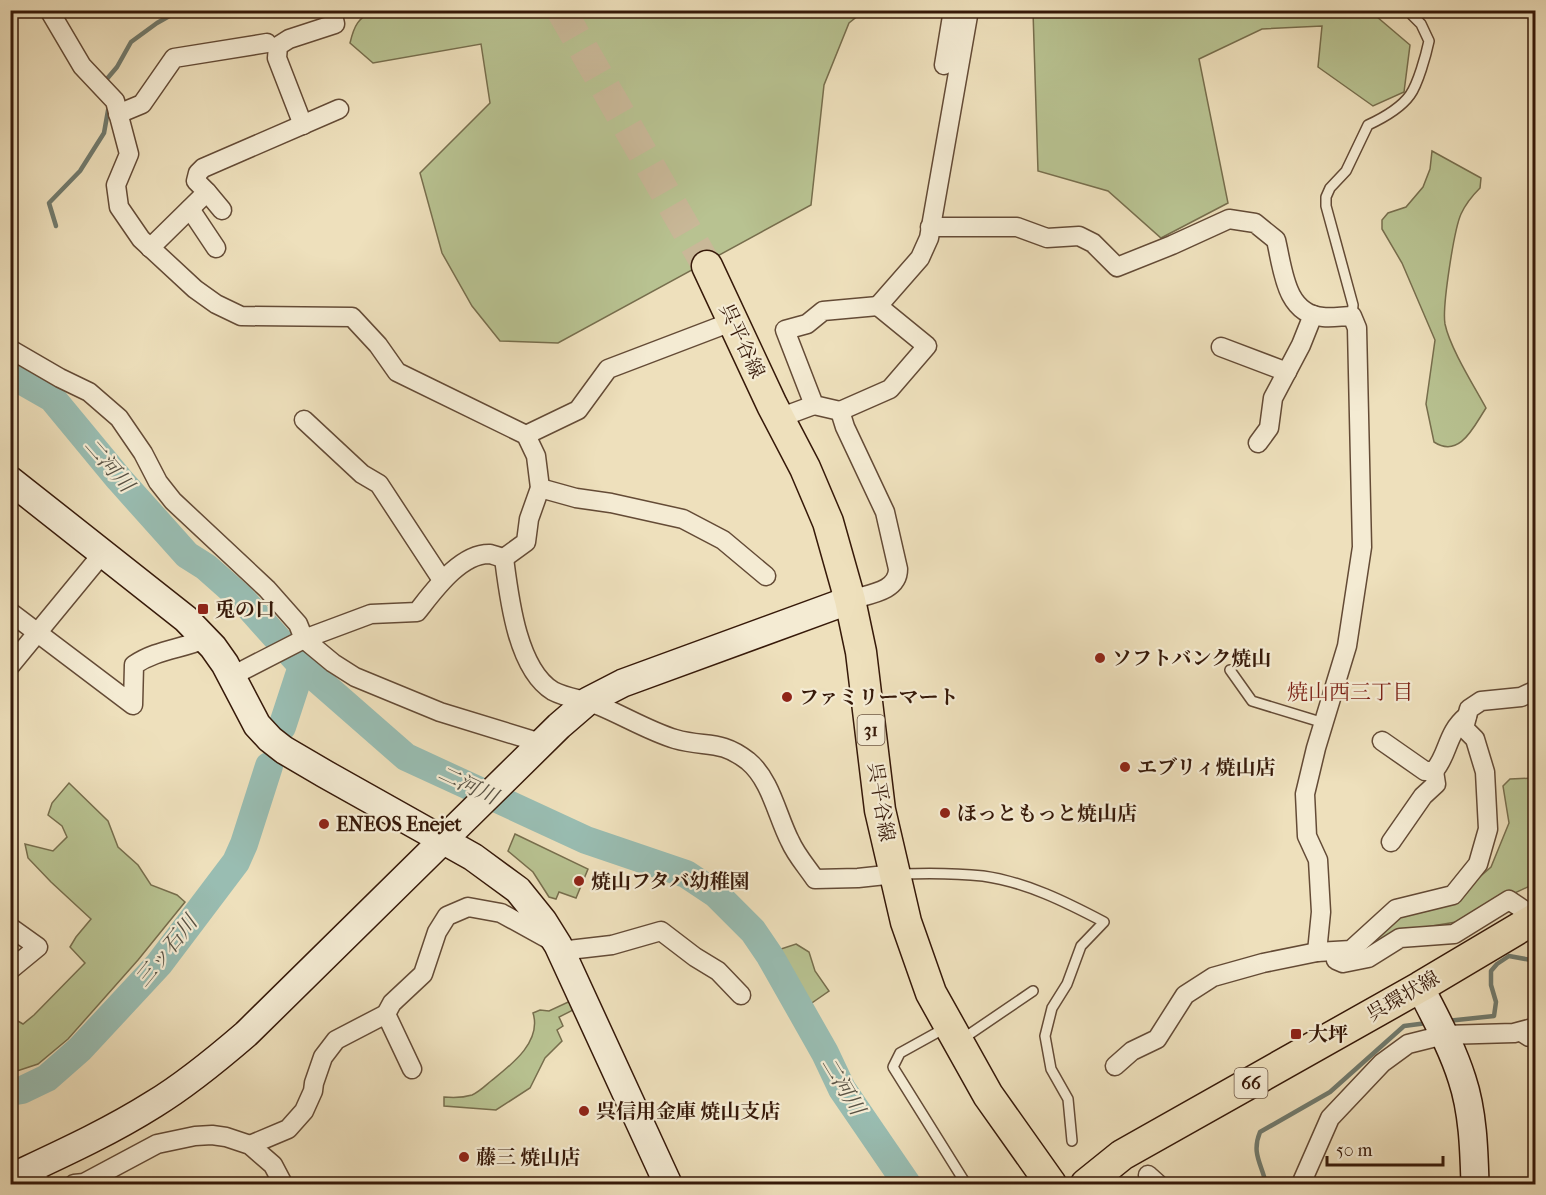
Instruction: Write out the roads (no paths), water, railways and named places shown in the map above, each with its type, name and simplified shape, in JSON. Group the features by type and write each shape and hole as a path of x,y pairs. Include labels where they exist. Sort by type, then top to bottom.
{"main road":[{"name":"呉平谷線","path":"706,266 805,468 828,522 850,600 865,679 880,810 906,921 931,993 988,1095 1051,1185"},
{"name":"呉環状線","path":"1086,1185 1122,1155 1435,1016 1536,918"}],"street":[{"path":"49,10 82,66 115,100 129,154 116,185 119,207 141,239 195,289 216,304 242,316 352,317 378,345 397,372 526,435 536,456 540,488 529,519 526,542 504,558"},
{"path":"303,124 277,58 278,46 289,39 335,24 332,10"},
{"path":"944,65 953,10"},
{"path":"878,306 920,258 929,238 969,10"},
{"path":"118,114 142,104 174,58 267,43"},
{"path":"222,210 196,181 198,173 203,168 339,109"},
{"path":"150,248 207,192"},
{"path":"190,208 216,248"},
{"path":"930,227 1017,227 1047,238 1078,236 1093,243 1117,267 1229,219 1255,223 1276,240 1287,291 1304,312 1323,317 1352,316 1357,328 1362,547 1347,646 1305,794 1307,837 1318,860 1322,912 1317,952"},
{"path":"779,418 814,405 840,411 890,389 927,346 878,306 823,311 807,324 785,330 814,405"},
{"path":"1258,443 1269,428 1273,398 1301,345 1313,315"},
{"path":"526,435 578,410 608,369 734,321"},
{"path":"1221,347 1287,372"},
{"path":"10,349 89,392 119,418 143,453 158,482 173,501 267,589 298,624 301,641 355,676 440,712 536,748"},
{"path":"11,1178 91,1140 155,1104 204,1070 246,1034 536,748 588,700 633,679 891,586 898,577 898,569 885,512 845,427 840,411"},
{"path":"304,420 362,474 379,484 442,580"},
{"path":"10,480 186,620 238,673 257,725 277,744 473,857 518,890 543,921 559,948 668,1185"},
{"path":"540,488 576,498 611,503 683,519 723,540 766,576"},
{"path":"10,666 103,553"},
{"path":"238,673 301,641 371,614 417,612 442,580 472,557 489,554 504,558"},
{"path":"504,558 511,609 519,640 539,681 567,698 588,700 676,739 724,746 745,759 754,766 765,784 790,842 815,879 895,874"},
{"path":"10,612 133,705 134,665 147,657 171,648 188,646 205,639"},
{"path":"1115,1066 1132,1051 1157,1039 1185,995 1213,977 1263,963 1317,952 1351,950 1396,909 1453,895 1478,864 1488,830 1485,772 1475,739 1464,728 1469,710 1481,701 1521,697 1536,690"},
{"path":"1391,842 1423,796 1436,784 1434,771 1439,765 1448,740 1457,724 1467,716"},
{"path":"1382,741 1425,771 1434,771"},
{"path":"1317,952 1343,963 1368,958 1400,938 1454,934 1509,900 1536,918"},
{"path":"250,1145 288,1129 304,1111 313,1091 323,1057 336,1040 386,1014 392,1003 423,974 437,932 447,916 468,907 501,913 559,948 612,945 661,931 718,971 741,995"},
{"path":"10,927 38,947 10,970"},
{"path":"386,1014 412,1069"},
{"path":"1435,1016 1514,1033 1536,1028"},
{"path":"1301,1185 1330,1118 1382,1064 1408,1044 1435,1016"},
{"path":"1435,1016 1463,1082 1470,1112 1475,1185"},
{"path":"74,1185 84,1183 157,1144 212,1135 250,1145 273,1165 283,1185"},
{"path":"11,1178 42,1185"}],"lane":[{"path":"1352,316 1353,305 1326,206 1326,196 1330,188 1346,171 1368,125 1386,117 1411,95 1429,41 1421,24 1412,15"},
{"path":"1230,670 1251,701 1324,723"},
{"path":"895,874 943,873 996,879 1043,893 1104,922 1081,946 1067,984 1052,1008 1045,1036 1051,1070 1068,1099 1072,1141"},
{"path":"966,1185 893,1067 900,1053 954,1034 1034,991"},
{"path":"1514,1033 1527,1041 1536,1042"}],"waterway":[{"path":"106,80 117,67 131,42 180,10"},
{"path":"199,10 214,15 234,10"},
{"path":"56,226 49,203 80,171 104,133 109,105"},
{"name":"二河川","path":"10,374 52,398 119,479 187,555 206,567 241,598 302,666 406,757 586,840 686,874 716,894 753,931 770,956 825,1053 842,1089 907,1184"},
{"name":"三ッ石川","path":"282,727 302,666"},
{"name":"三ッ石川","path":"10,1092 22,1090 47,1078 80,1049 159,964 236,862 269,766"},
{"path":"1447,1021 1494,1016 1496,1002 1491,985 1491,971 1509,956 1536,961"},
{"path":"1266,1184 1257,1153 1260,1132 1330,1092 1404,1026 1427,1023"}],"tunnel":[{"path":"561,10 707,266"}],"place":[{"name":"兎の口","path":"203,609"},
{"name":"ソフトバンク焼山","path":"1100,658"},
{"name":"ファミリーマート","path":"787,697"},
{"name":"エブリィ焼山店","path":"1125,767"},
{"name":"ほっともっと焼山店","path":"945,813"},
{"name":"ENEOS Enejet","path":"324,824"},
{"name":"焼山フタバ幼稚園","path":"579,881"},
{"name":"大坪","path":"1296,1034"},
{"name":"呉信用金庫 焼山支店","path":"584,1111"},
{"name":"藤三 焼山店","path":"464,1157"}],"district":[{"name":"焼山西三丁目","path":"1350,692"}]}
